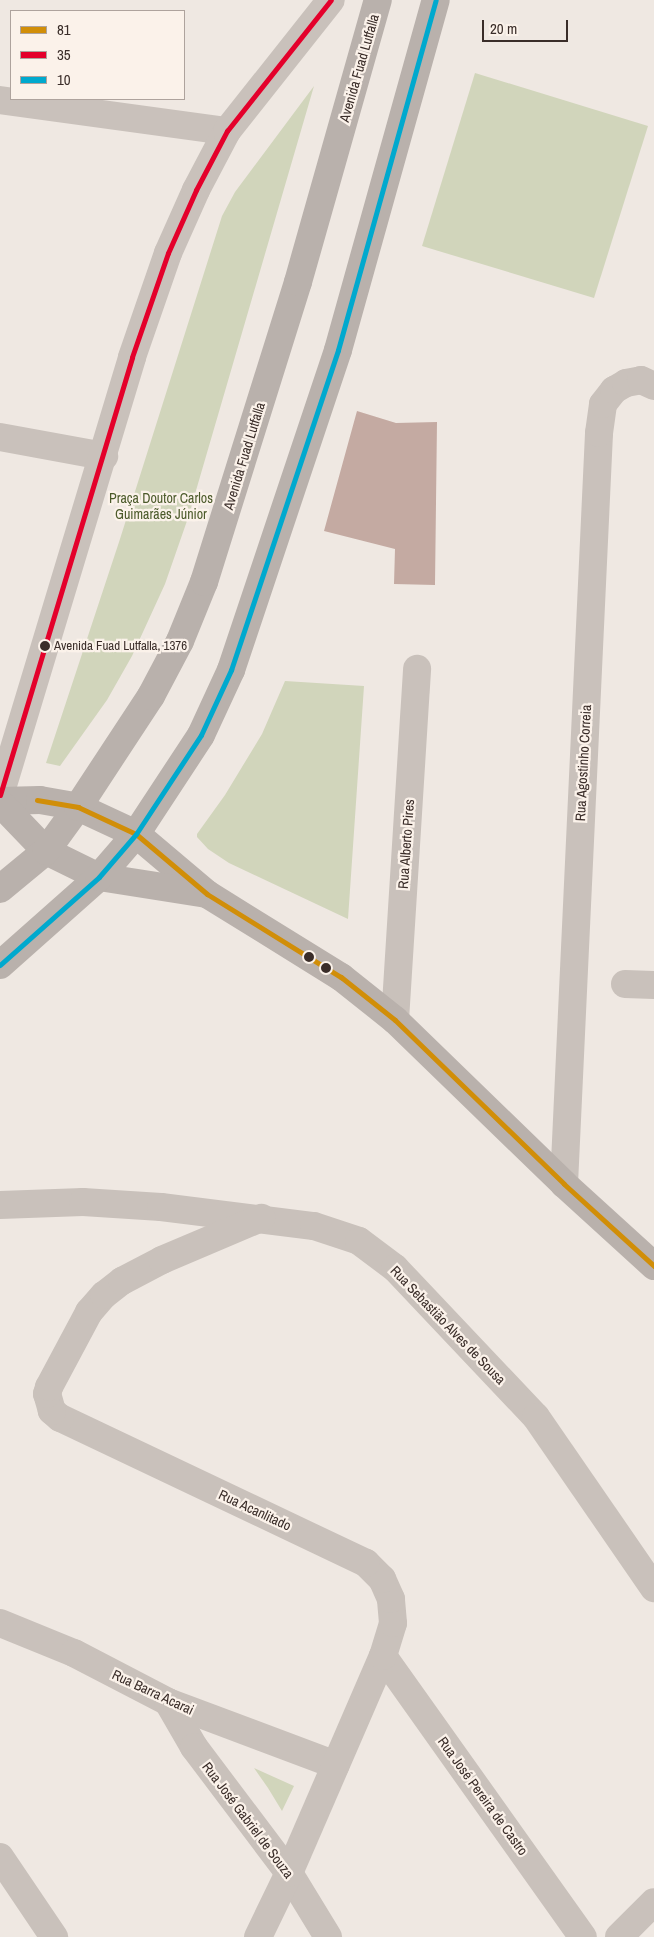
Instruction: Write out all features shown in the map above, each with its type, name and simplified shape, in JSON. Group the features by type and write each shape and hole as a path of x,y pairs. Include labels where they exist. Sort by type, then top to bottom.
{"main road":[{"name":"Avenida Fuad Lutfalla","path":"0,890 46,851 78,807 151,696 180,641 204,582 300,273 378,0"},
{"path":"0,965 99,877 136,834 201,735 231,670 338,350 436,0"},
{"path":"0,802 40,800 78,807 136,834 207,894 341,977 395,1020 564,1184 654,1266"},
{"path":"0,802 46,851 99,877 207,894"}],"street":[{"path":"0,795 104,456 132,357 168,253 196,190 227,131 331,0"},
{"path":"0,100 227,131"},
{"name":"Rua Agostinho Correia","path":"564,1184 599,432 604,404 614,390 626,382 641,380 654,386"},
{"path":"0,437 104,456"},
{"name":"Rua Alberto Pires","path":"395,1020 417,668"},
{"path":"625,984 654,985"},
{"name":"Rua Sebastião Alves de Sousa","path":"0,1205 83,1202 161,1207 314,1226 359,1242 395,1268 536,1416 654,1588"},
{"name":"Rua Acanlitado","path":"258,1937 289,1873 382,1656 393,1623 392,1599 382,1579 366,1563 60,1418 49,1404 47,1394 89,1312 104,1295 122,1281 162,1260 261,1218"},
{"name":"Rua Barra Acarai","path":"0,1623 74,1653 168,1702 336,1765"},
{"name":"Rua José Pereira de Castro","path":"382,1656 583,1937"},
{"name":"Rua José Gabriel de Souza","path":"168,1702 194,1747 289,1873 328,1937"},
{"path":"0,1857 54,1937"},
{"path":"619,1937 654,1902"}],"green space":[{"path":"475,73 648,126 594,298 422,246"},
{"name":"Praça Doutor Carlos Guimarães Júnior","path":"314,86 188,518 165,584 132,656 107,700 60,766 46,763 120,539 222,216 235,192"},
{"path":"285,681 364,686 348,919 229,863 208,849 197,837 197,834 225,795 262,734"},
{"path":"254,1768 294,1786 282,1811 268,1788"}],"building":[{"path":"357,411 396,423 437,422 435,585 394,584 395,549 324,531"}],"transit line":[{"name":"35","path":"0,795 132,357 168,253 196,190 227,131 331,0"},
{"name":"10","path":"0,965 99,877 136,834 201,735 231,670 338,350 436,0"},
{"name":"81","path":"37,800 78,807 136,834 207,894 341,977 395,1020 564,1184 654,1266"}],"place":[{"name":"Avenida Fuad Lutfalla, 1376","path":"45,646"}]}
